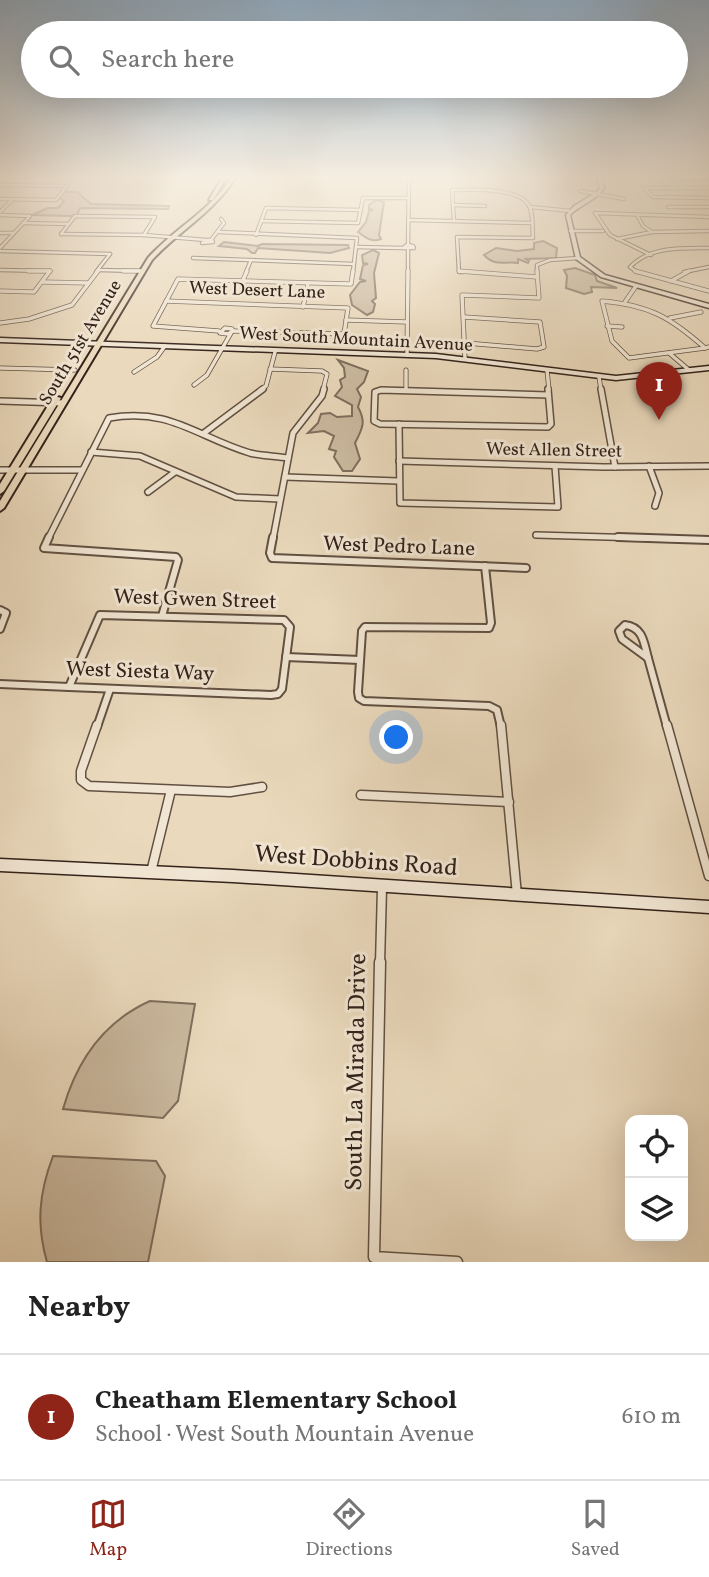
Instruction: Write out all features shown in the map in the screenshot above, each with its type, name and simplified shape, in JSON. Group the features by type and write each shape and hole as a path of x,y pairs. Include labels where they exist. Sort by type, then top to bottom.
{"main road":[{"name":"South 51st Avenue","path":"0,508 19,469 95,343 140,271 169,237"},
{"name":"South 51st Avenue","path":"59,403 75,370 95,343"},
{"name":"South 51st Avenue","path":"0,491 19,469"}],"street":[{"path":"169,237 206,242"},
{"path":"213,237 193,258 354,264"},
{"path":"351,237 356,237 351,284 178,279 153,326 220,332 229,328 232,332 344,334 346,320 407,322"},
{"path":"407,355 408,237"},
{"path":"533,237 457,237 460,274 537,277"},
{"path":"572,237 578,258 603,275 709,306"},
{"path":"613,237 651,254"},
{"path":"617,239 628,237"},
{"path":"356,247 408,248"},
{"path":"709,248 683,248 651,254 635,261 630,267 638,273 709,291"},
{"path":"0,249 110,254 72,305 50,314 0,323"},
{"path":"465,359 463,295 539,298 536,268 541,262 578,258"},
{"path":"243,280 251,260"},
{"path":"671,281 686,271 709,267"},
{"path":"0,270 50,271 34,292 0,291"},
{"path":"98,270 140,271"},
{"path":"42,282 89,283"},
{"path":"303,307 308,284"},
{"path":"625,302 636,286"},
{"path":"684,298 694,287"},
{"path":"602,301 625,302 653,309 670,318 707,347 629,358 612,341 602,301"},
{"name":"West Desert Lane","path":"166,302 348,308 346,320"},
{"path":"670,318 701,312"},
{"path":"50,314 56,322"},
{"path":"464,317 540,322 542,349 466,343"},
{"path":"607,326 622,327"},
{"path":"220,332 220,350"},
{"path":"194,385 207,376 232,332"},
{"name":"West South Mountain Avenue","path":"0,341 407,355 465,359 599,377 628,378 709,368"},
{"path":"134,372 157,357 165,346"},
{"path":"204,433 266,386 275,352"},
{"path":"668,353 689,370"},
{"path":"0,368 75,370"},
{"path":"91,452 132,454 236,497 280,499 295,428 324,393 326,372 270,369"},
{"path":"406,370 406,391"},
{"path":"547,370 551,424 548,427 399,424 374,421 377,391 548,395"},
{"path":"599,377 615,467"},
{"path":"476,382 477,393"},
{"path":"0,401 59,403"},
{"path":"162,616 178,561 176,557 44,548 111,416 163,418 256,454 288,458"},
{"path":"399,424 400,502 558,508 555,466"},
{"name":"West Allen Street","path":"399,461 615,467 709,466"},
{"path":"649,466 659,493 655,506"},
{"path":"0,468 82,470"},
{"path":"148,492 175,472"},
{"path":"285,477 398,481"},
{"name":"West Pedro Lane","path":"280,499 270,553 272,558 526,568"},
{"path":"536,535 709,540"},
{"path":"485,566 491,623 489,628 365,627 362,631 359,698 364,701 489,706 497,710 500,716 517,896"},
{"path":"0,629 3,611"},
{"name":"West Gwen Street","path":"69,687 100,615 288,622 290,626 286,657"},
{"path":"649,659 622,639 619,631 625,625 633,626 641,634 649,659 709,876"},
{"path":"286,657 360,660"},
{"name":"West Siesta Way","path":"0,684 278,694 282,689 286,657"},
{"path":"110,689 81,771 81,780 89,786 230,792 262,787"},
{"path":"151,872 172,790"},
{"path":"361,795 509,802"},
{"name":"West Dobbins Road","path":"0,865 709,907"},
{"name":"South La Mirada Drive","path":"383,888 374,1257 457,1262"}],"shaded area":[{"path":"365,237 381,239 374,240"},
{"path":"543,241 557,248 556,258 526,259 528,263 518,259 518,263 500,263 484,255 496,248 517,251 534,249 534,243"},
{"path":"224,242 258,246 348,245 349,248 330,253 258,248 252,253 247,249 219,246"},
{"path":"373,250 379,253 374,273 376,298 372,301 375,304 373,312 367,315 352,305 350,295 360,282 366,281 360,279 363,265 368,264 363,263 362,255"},
{"path":"575,268 595,275 597,281 617,288 591,287 592,292 584,294 566,288 567,276 564,270"},
{"path":"338,360 368,371 364,382 357,389 361,397 358,407 362,425 355,443 360,459 352,471 343,471 334,457 336,451 329,449 334,436 324,431 308,433 318,423 321,414 352,416 352,405 335,396 342,387 340,380 345,377 344,368"},
{"path":"150,1001 195,1004 178,1101 163,1118 63,1109 76,1074 94,1044 119,1020"},
{"path":"53,1156 156,1161 165,1176 148,1262 47,1262 40,1222 42,1196"}],"place":[{"name":"Cheatham Elementary School","path":"659,420"}]}
